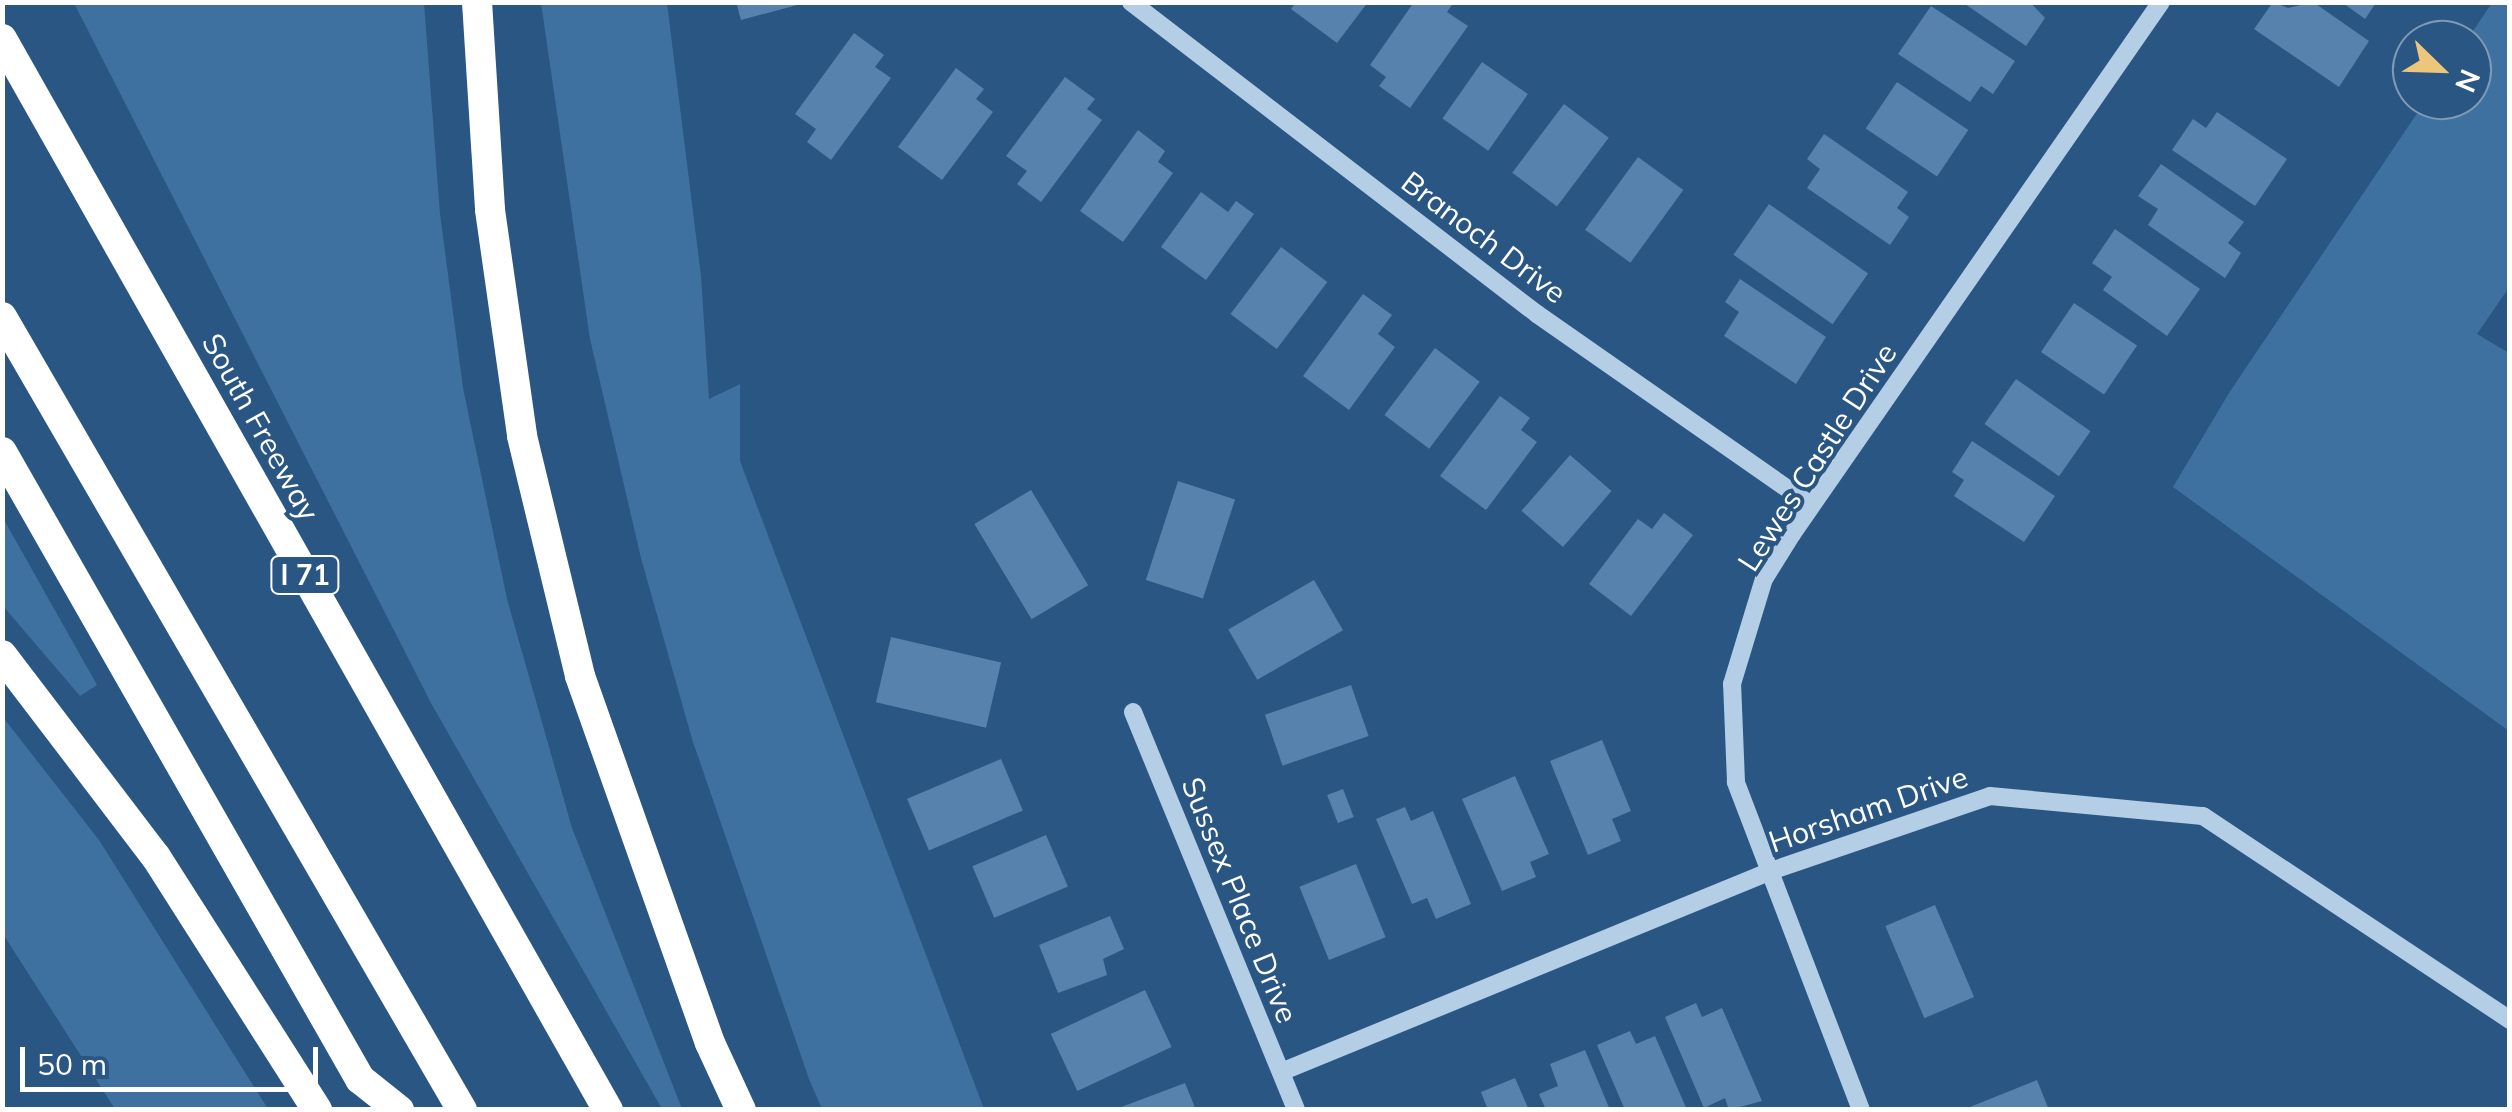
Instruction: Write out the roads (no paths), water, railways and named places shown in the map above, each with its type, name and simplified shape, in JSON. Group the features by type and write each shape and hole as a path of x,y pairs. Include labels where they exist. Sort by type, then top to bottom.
{"highway":[{"path":"478,2 490,210 526,454 580,676 710,1043 741,1110"},
{"name":"South Freeway","path":"2,39 608,1110"},
{"path":"2,317 462,1110"},
{"path":"2,452 360,1079 399,1110"},
{"path":"2,655 156,857 318,1110"}],"street":[{"name":"Branoch Drive","path":"1131,2 1538,314 1811,505"},
{"name":"Lewes Castle Drive","path":"1861,1110 1736,782 1732,684 1764,579 1811,505 2161,2"},
{"name":"Sussex Place Drive","path":"1133,712 1296,1110"},
{"name":"Horsham Drive","path":"1280,1072 1771,871 1990,796 2203,816 2510,1020"}]}
